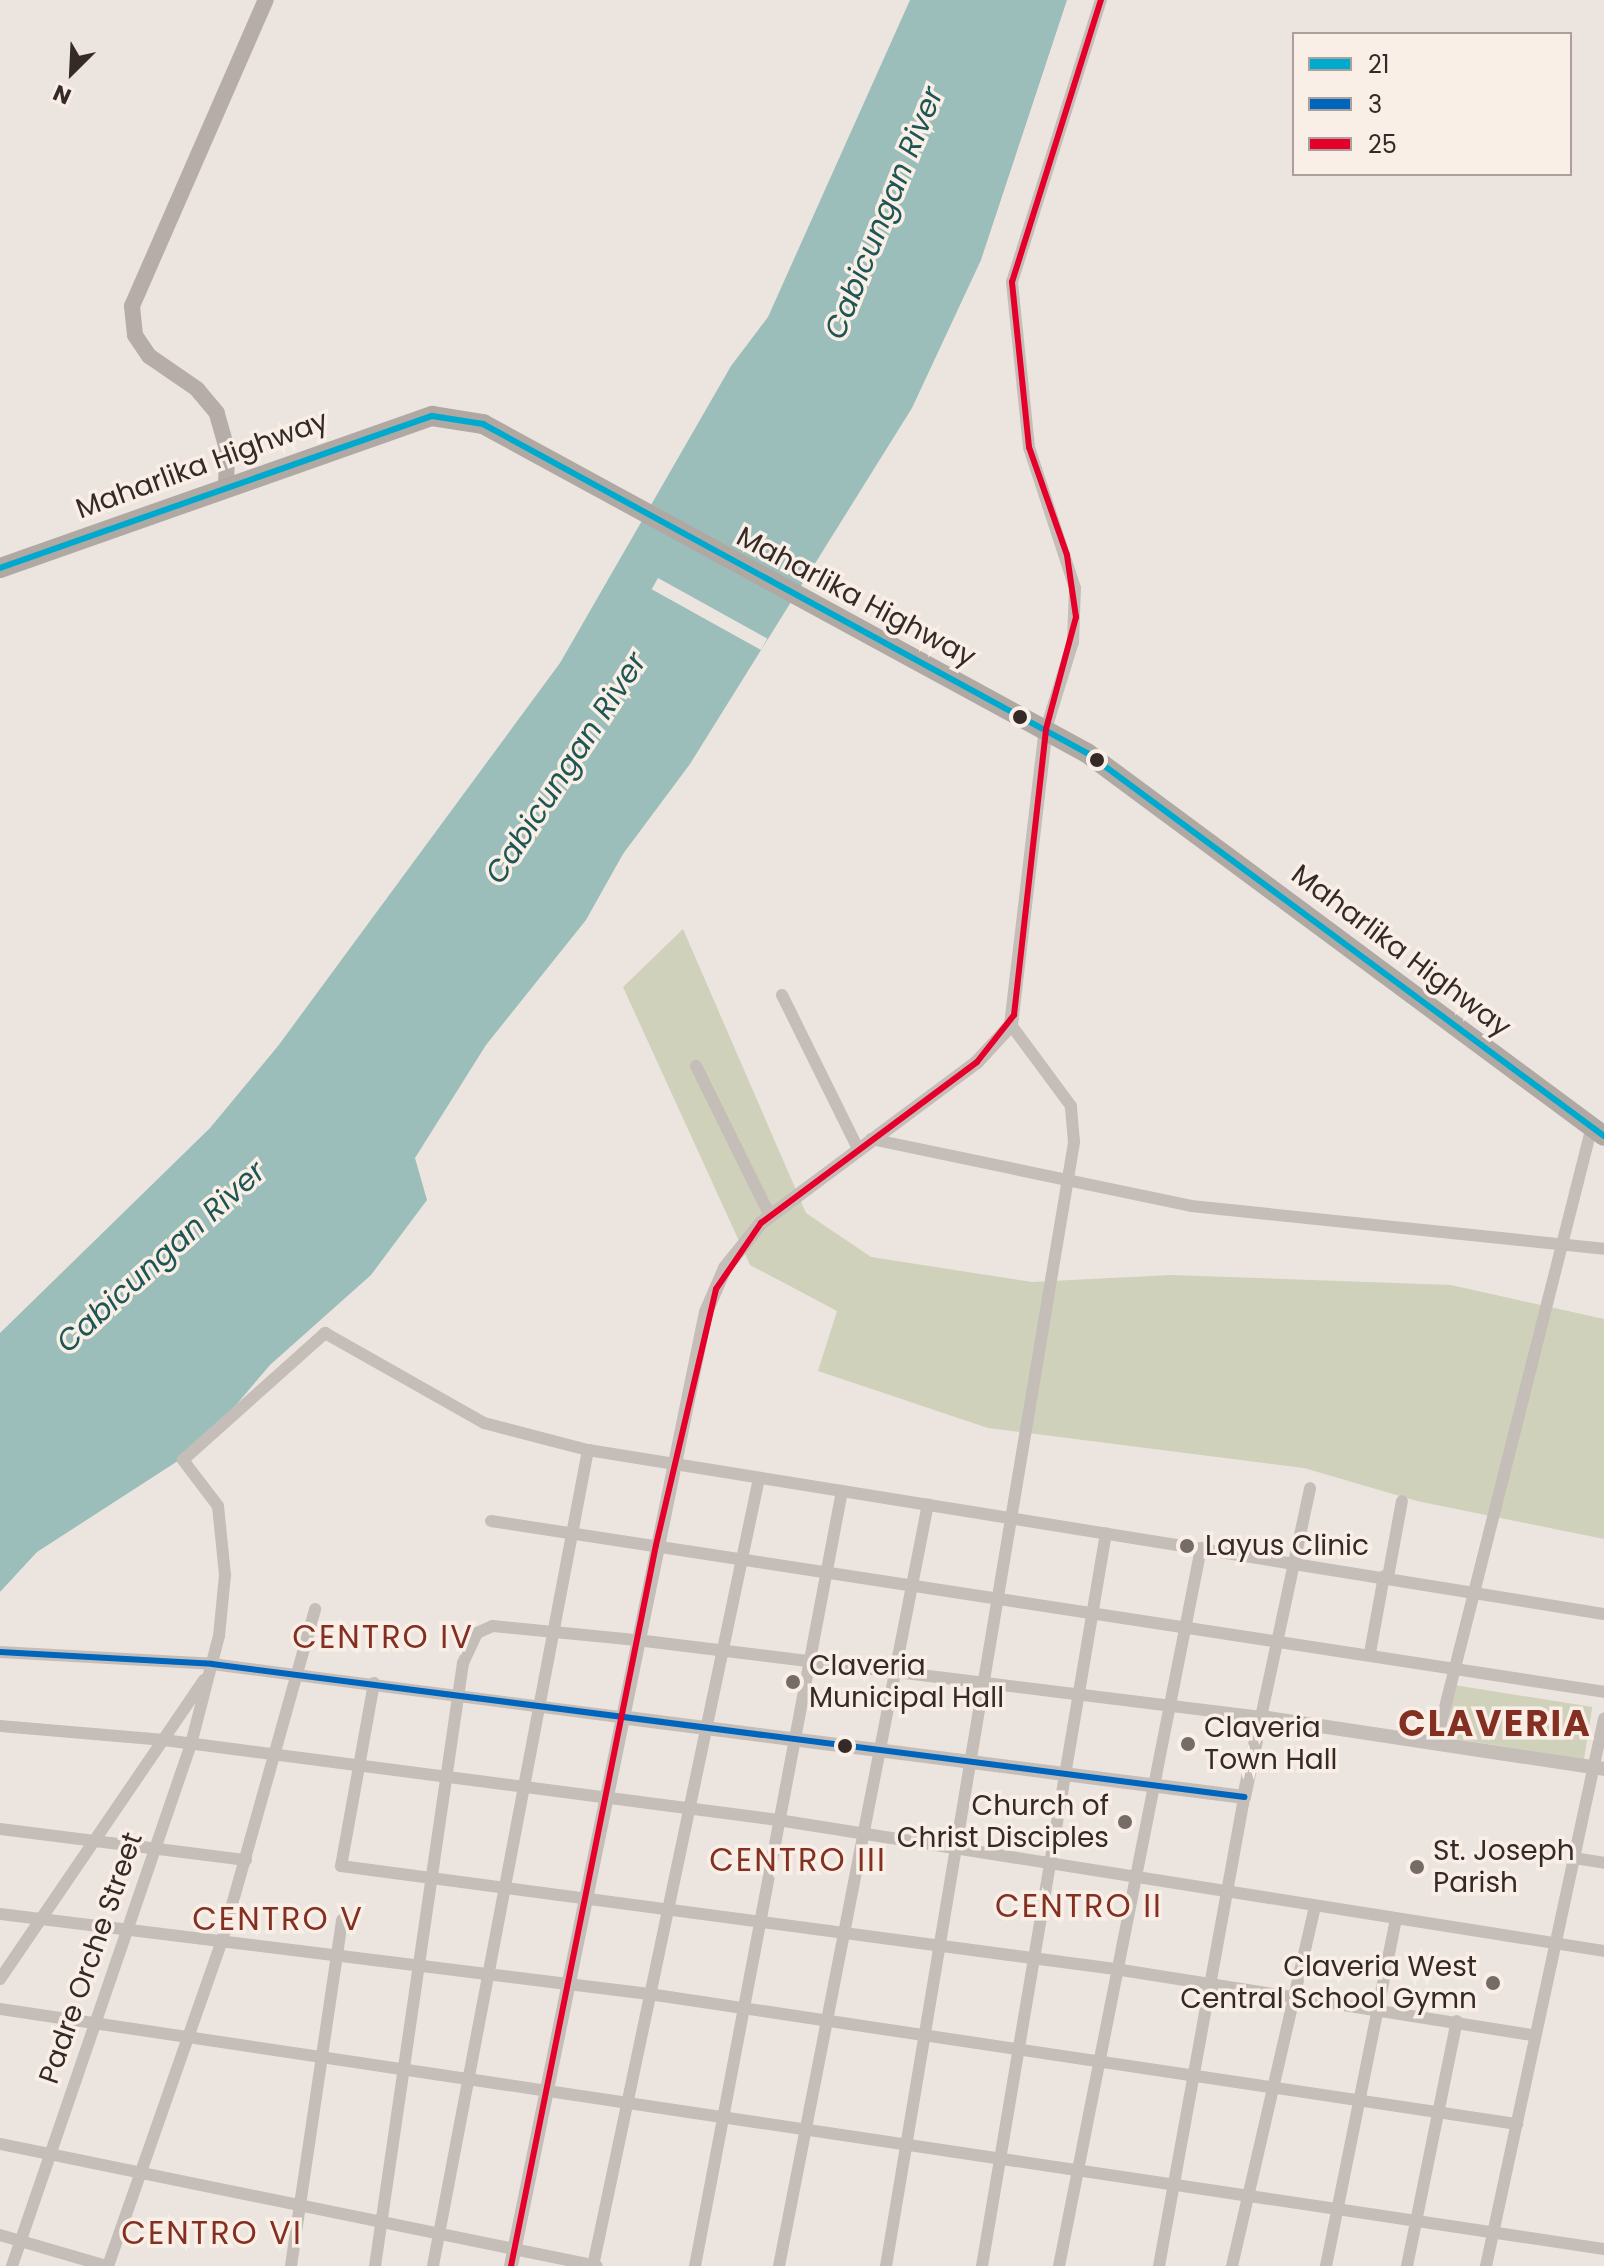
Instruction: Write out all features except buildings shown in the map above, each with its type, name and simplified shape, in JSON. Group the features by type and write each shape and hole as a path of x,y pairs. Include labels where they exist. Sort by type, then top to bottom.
{"highway":[{"name":"Maharlika Highway","path":"0,568 432,416 491,428 641,515 1046,729 1598,1131"}],"main road":[{"path":"226,490 227,449 217,413 197,389 149,356 135,335 132,306 266,0"}],"street":[{"path":"511,2266 570,1984 620,1717 706,1312 725,1268 770,1216 977,1062 1011,1025 1046,729 1073,642 1075,588 1029,447 1012,282 1101,0"},
{"path":"782,995 858,1149"},
{"path":"886,2266 1068,1182 1073,1111 1011,1025"},
{"path":"696,1066 770,1216"},
{"path":"1436,1743 1564,1242 1598,1131"},
{"path":"871,1139 1210,1209 1564,1242 1604,1249"},
{"name":"Padre Orche Street","path":"12,2266 153,1847 191,1744 212,1668 224,1539 211,1488 183,1460 319,1334 381,1359 497,1429 588,1450"},
{"path":"433,2266 471,2079 588,1450 1386,1576 1604,1614"},
{"path":"0,2144 594,2266 625,2102 759,1478"},
{"path":"1159,2266 1244,1797 1310,1488"},
{"path":"695,2266 757,1923 811,1661 842,1491"},
{"path":"1370,1653 1402,1501"},
{"path":"779,2266 878,1747 915,1582 928,1504"},
{"path":"491,1521 915,1582 1604,1692"},
{"path":"982,2266 1106,1533"},
{"path":"1059,2266 1097,2060 1137,1876 1201,1548"},
{"path":"0,2235 107,2266 221,1944 278,1757 315,1609"},
{"path":"375,2266 465,1654 481,1630 554,1631 1077,1691 1598,1768"},
{"path":"0,1652 374,1683 704,1728 973,1758 1244,1797"},
{"path":"0,1979 212,1668"},
{"path":"374,1683 341,1866 1115,1969 1534,2035"},
{"path":"1486,2266 1553,1944 1598,1768 1604,1719"},
{"path":"0,1726 164,1740 688,1811 778,1820 1604,1951"},
{"path":"0,1829 246,1860"},
{"path":"1574,1858 1604,1863"},
{"path":"1232,2266 1315,1907"},
{"path":"0,1914 43,1917 221,1944 649,1994 742,2012 826,2021 1275,2088 1442,2109 1517,2124"},
{"path":"1326,2266 1396,1919"},
{"path":"291,2266 342,1920"},
{"path":"0,2009 324,2054 804,2130 1250,2193 1492,2235 1604,2249"},
{"path":"1407,2266 1442,2109 1457,2021"}],"green space":[{"path":"683,929 806,1213 871,1257 1032,1282 1171,1275 1451,1285 1604,1319 1604,1539 1417,1501 1304,1468 988,1428 818,1371 837,1311 750,1265 623,987"},
{"path":"1454,1685 1592,1707 1584,1759 1446,1737"}],"water":[{"name":"Cabicungan River","path":"910,0 1067,0 981,260 912,408 690,764 623,854 586,920 486,1045 415,1158 427,1200 371,1275 270,1365 201,1446 37,1552 0,1592 0,1333 210,1128 278,1046 560,663 731,366 768,317"}],"pier":[{"path":"658,578 767,639 761,650 652,589"}],"transit line":[{"name":"25","path":"511,2266 656,1545 716,1289 761,1223 977,1062 1014,1015 1046,729 1076,617 1067,555 1029,447 1012,282 1101,0"},
{"name":"21","path":"0,568 432,416 483,424 1087,753 1604,1136"},
{"name":"3","path":"0,1652 212,1664 1244,1797"}],"place":[{"name":"Layus Clinic","path":"1187,1546"},
{"name":"Claveria Municipal Hall","path":"793,1682"},
{"name":"Claveria Town Hall","path":"1188,1744"},
{"name":"Church of Christ Disciples","path":"1125,1822"},
{"name":"St. Joseph Parish","path":"1417,1867"},
{"name":"Claveria West Central School Gymn","path":"1493,1983"}],"district":[{"name":"CENTRO IV","path":"383,1637"},
{"name":"CLAVERIA","path":"1495,1724"},
{"name":"CENTRO III","path":"798,1860"},
{"name":"CENTRO II","path":"1079,1906"},
{"name":"CENTRO V","path":"278,1919"},
{"name":"CENTRO VI","path":"212,2233"}]}
